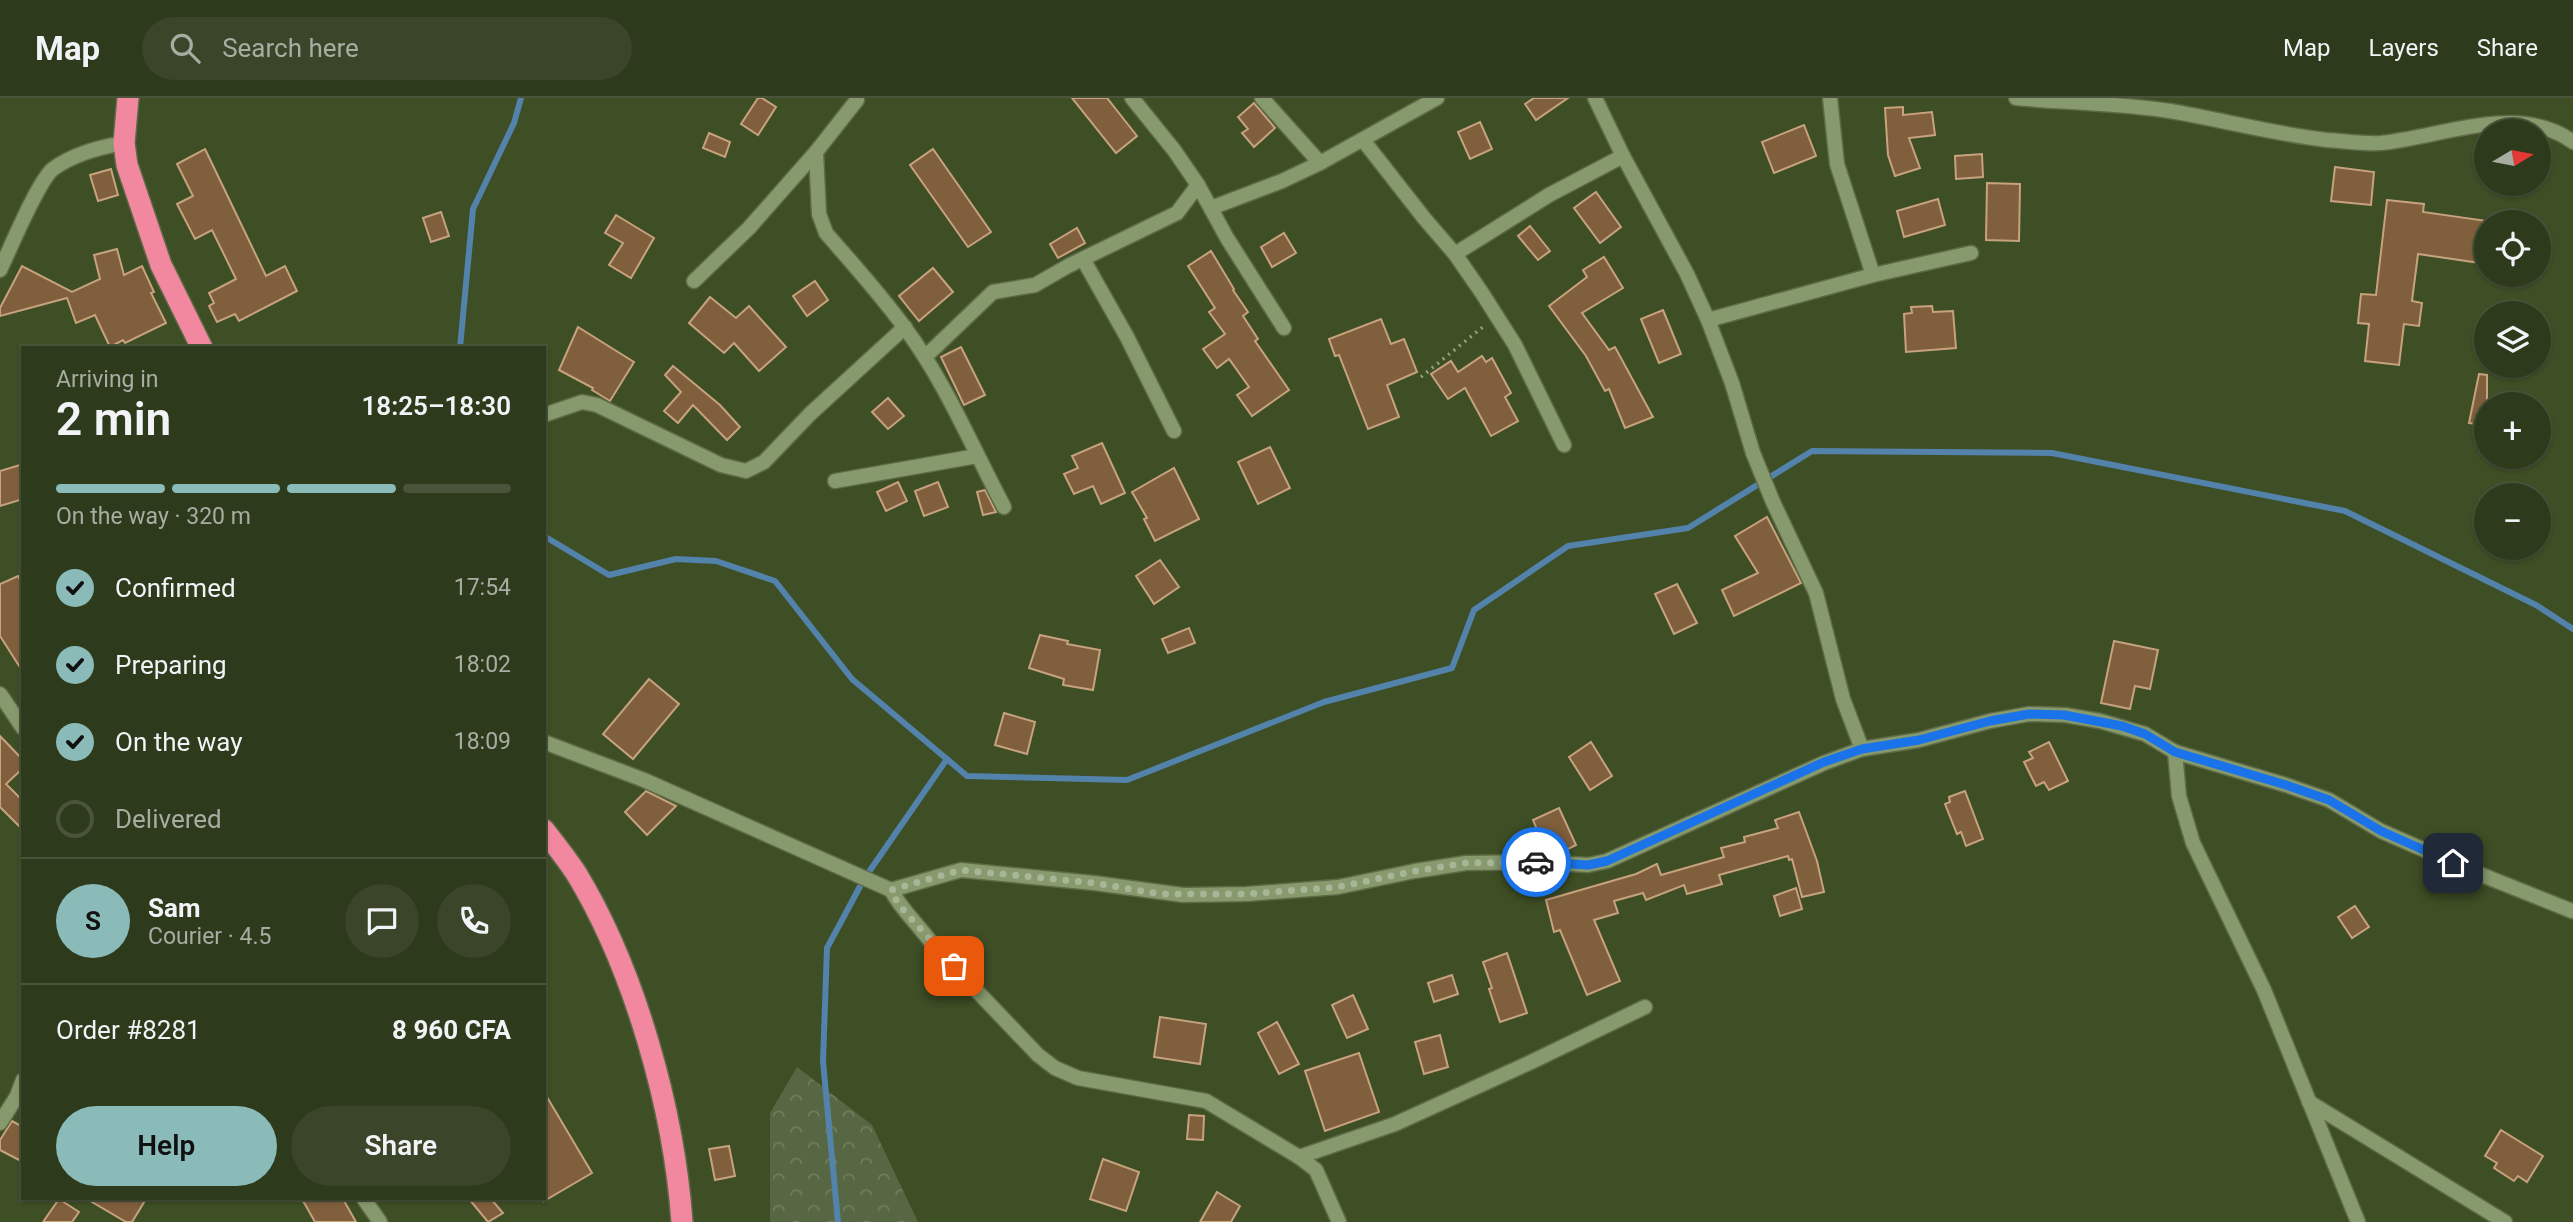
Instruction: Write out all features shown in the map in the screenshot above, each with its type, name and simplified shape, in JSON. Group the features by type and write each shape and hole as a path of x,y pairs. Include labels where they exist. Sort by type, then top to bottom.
{"highway":[{"path":"128,98 124,143 127,165 161,265 201,346"},
{"path":"546,833 575,873 602,924 626,980 656,1074 670,1140 682,1222"}],"street":[{"path":"1132,98 1198,185 1227,238 1284,328"},
{"path":"1262,98 1320,163"},
{"path":"1212,208 1320,163 1437,98"},
{"path":"1595,98 1687,274 1708,320 1732,383 1753,453 1816,593 1843,699 1862,749"},
{"path":"1830,98 1837,164 1873,275"},
{"path":"2015,98 2168,111 2294,136 2355,143 2379,143 2482,125 2510,124 2541,127 2573,142"},
{"path":"694,281 749,228 816,152 856,99"},
{"path":"1363,140 1455,254 1497,316 1539,391 1564,445"},
{"path":"0,270 41,186 52,170 84,153 124,143"},
{"path":"816,152 819,214 826,233 905,327 925,357 962,421 1004,507"},
{"path":"1455,254 1549,195 1623,156"},
{"path":"925,357 993,292 1035,285 1177,214 1198,185"},
{"path":"1708,320 1873,275 1971,253"},
{"path":"1083,259 1127,337 1174,431"},
{"path":"546,414 582,402 597,405 721,466 746,471 764,462 810,414 905,327"},
{"path":"835,481 977,456"},
{"path":"0,694 21,725"},
{"path":"891,890 961,870 1183,895 1247,894 1338,887 1466,863 1539,862 1588,865 1607,861 1824,762 1862,749 1919,740 1990,721 2029,714 2064,715 2122,726 2145,734 2175,752 2329,800 2381,831 2572,911"},
{"path":"546,743 643,779 891,890 899,905 933,945 1031,1048 1055,1068 1094,1082 1206,1101 1299,1157 1321,1177 1339,1222"},
{"path":"2175,752 2179,796 2193,843 2263,990 2358,1222"},
{"path":"1299,1157 1395,1124 1645,1007"},
{"path":"0,1123 21,1085"},
{"path":"2309,1102 2505,1222"},
{"path":"365,1200 380,1222"}],"path":[{"path":"1421,377 1497,316"}],"green space":[{"path":"797,1067 872,1125 918,1222 770,1222 770,1113"}],"building":[{"path":"758,98 776,107 758,135 741,124"},
{"path":"1072,98 1107,98 1137,136 1116,153"},
{"path":"1534,98 1568,98 1536,120 1525,104"},
{"path":"1254,103 1275,128 1254,147 1242,133 1248,129 1238,117"},
{"path":"1903,107 1903,115 1932,112 1935,135 1909,138 1920,168 1895,176 1888,155 1885,108"},
{"path":"1480,122 1492,149 1470,159 1458,132"},
{"path":"1804,125 1816,156 1774,173 1762,142"},
{"path":"709,133 730,142 725,157 703,148"},
{"path":"205,149 266,276 285,266 297,291 239,321 235,314 217,322 209,306 214,303 209,293 236,279 212,230 195,239 177,204 193,196 177,164"},
{"path":"933,149 991,232 968,247 910,165"},
{"path":"1982,154 1983,177 1956,179 1955,156"},
{"path":"2335,167 2374,172 2371,205 2331,201"},
{"path":"111,169 118,195 98,201 90,175"},
{"path":"1987,183 2020,184 2019,241 1986,240"},
{"path":"1596,192 1621,227 1600,243 1574,208"},
{"path":"1938,199 1945,225 1904,237 1897,211"},
{"path":"2387,200 2424,204 2423,212 2474,219 2474,262 2418,254 2412,301 2422,303 2419,326 2404,324 2399,365 2365,361 2369,324 2358,323 2361,294 2376,295"},
{"path":"441,212 449,236 431,242 423,218"},
{"path":"616,215 654,238 631,278 609,265 623,243 605,233"},
{"path":"1530,226 1550,251 1538,260 1518,236"},
{"path":"1077,228 1085,243 1058,258 1050,244"},
{"path":"1284,233 1296,253 1272,267 1261,247"},
{"path":"117,249 124,275 142,266 154,292 151,293 166,323 125,343 123,340 110,346 95,315 76,323 67,298 0,316 0,308 22,266 72,292 100,279 94,255"},
{"path":"1211,251 1248,312 1243,316 1258,339 1255,341 1289,390 1252,416 1237,395 1249,387 1229,359 1217,368 1203,349 1225,334 1209,312 1215,308 1188,266"},
{"path":"1604,257 1623,288 1582,313 1609,350 1615,347 1653,417 1625,428 1609,389 1605,391 1586,356 1549,306 1587,277 1583,270"},
{"path":"933,268 953,292 919,321 899,296"},
{"path":"815,281 828,300 807,316 793,296"},
{"path":"710,297 736,318 749,306 786,347 759,371 734,343 724,353 689,323"},
{"path":"1932,306 1933,312 1953,311 1956,348 1906,352 1904,314 1912,313 1911,307"},
{"path":"1663,310 1681,354 1659,363 1641,319"},
{"path":"1381,319 1391,344 1404,339 1417,372 1387,385 1399,417 1368,429 1339,355 1335,356 1329,339"},
{"path":"578,327 634,362 610,401 592,390 593,388 559,370"},
{"path":"961,347 985,395 964,405 941,357"},
{"path":"1482,356 1486,362 1492,358 1511,393 1505,397 1518,421 1491,436 1465,388 1448,399 1431,374 1451,361 1458,372"},
{"path":"673,366 720,405 740,427 727,440 693,405 678,423 664,411 681,392 665,375"},
{"path":"2478,378 2487,378 2487,392 2475,392"},
{"path":"888,398 904,416 888,429 872,412"},
{"path":"2474,398 2474,424 2469,423"},
{"path":"1102,443 1125,493 1101,504 1093,486 1074,494 1064,474 1078,468 1072,456"},
{"path":"1270,447 1290,488 1258,504 1238,462"},
{"path":"21,465 21,500 0,506 0,471"},
{"path":"1174,468 1199,519 1155,541 1144,519 1147,518 1132,492"},
{"path":"898,482 907,501 886,511 877,492"},
{"path":"938,482 948,507 924,516 915,491"},
{"path":"985,490 996,512 983,515 977,492"},
{"path":"1767,517 1801,583 1734,616 1722,590 1758,573 1735,536"},
{"path":"1160,560 1179,587 1154,604 1136,576"},
{"path":"18,576 21,581 21,669 0,636 0,584"},
{"path":"1677,584 1697,623 1674,634 1655,594"},
{"path":"1189,628 1195,643 1168,653 1162,639"},
{"path":"1040,635 1068,641 1067,644 1100,650 1093,690 1063,685 1064,679 1029,668"},
{"path":"2114,641 2158,650 2150,689 2135,686 2130,709 2101,703"},
{"path":"649,679 679,704 633,759 603,734"},
{"path":"1004,713 1035,722 1027,754 995,745"},
{"path":"0,736 21,758 21,770 6,784 21,799 21,828 0,807"},
{"path":"1591,742 1612,776 1590,790 1569,757"},
{"path":"2049,742 2068,781 2049,790 2044,782 2036,786 2024,762 2033,758 2029,752"},
{"path":"646,791 676,806 647,835 625,812"},
{"path":"1965,791 1983,839 1966,846 1961,832 1957,834 1945,804 1950,802 1949,797"},
{"path":"1559,808 1576,845 1562,852 1547,853 1533,820"},
{"path":"1799,812 1817,861 1824,892 1802,897 1792,859 1789,860 1788,856 1719,875 1722,884 1687,894 1684,885 1646,900 1643,893 1614,901 1618,913 1594,920 1620,981 1587,995 1560,930 1554,932 1546,900 1636,874 1657,864 1661,875 1724,857 1721,848 1745,842 1744,837 1778,828 1775,820"},
{"path":"1796,888 1802,909 1780,916 1774,896"},
{"path":"2355,906 2369,927 2352,938 2338,917"},
{"path":"1507,953 1527,1013 1500,1022 1483,962"},
{"path":"1452,975 1458,994 1434,1002 1428,983"},
{"path":"1353,995 1368,1029 1347,1038 1332,1005"},
{"path":"1160,1017 1206,1024 1200,1064 1154,1057"},
{"path":"1277,1022 1299,1064 1279,1074 1258,1033"},
{"path":"1440,1035 1448,1067 1424,1074 1415,1042"},
{"path":"1359,1053 1379,1112 1325,1131 1305,1071"},
{"path":"546,1095 592,1173 546,1200"},
{"path":"1189,1115 1204,1116 1203,1140 1187,1139"},
{"path":"12,1121 21,1126 21,1161 0,1150 0,1140"},
{"path":"2501,1130 2543,1156 2527,1182 2518,1176 2514,1181 2494,1168 2497,1163 2485,1156"},
{"path":"729,1146 735,1176 715,1180 709,1149"},
{"path":"1103,1159 1139,1172 1126,1211 1090,1199"},
{"path":"1217,1192 1240,1206 1231,1222 1200,1222"},
{"path":"58,1200 79,1212 72,1222 43,1222"},
{"path":"89,1200 145,1200 132,1222 126,1222"},
{"path":"303,1200 344,1200 356,1222 315,1222"},
{"path":"470,1200 492,1200 503,1213 488,1222"}],"waterway":[{"path":"460,346 473,209 514,123 521,98"},
{"path":"546,537 609,575 676,559 716,561 775,581 852,679 967,776 1127,780 1324,702 1452,668 1474,610 1568,546 1688,528 1812,451 2052,453 2345,511 2536,605 2573,629"},
{"path":"838,1222 823,1061 827,948 864,879 947,759"}],"way so far":[{"path":"954,966 899,905 891,890 961,870 1094,883 1160,894 1247,894 1338,887 1466,863 1536,862"}],"route":[{"path":"1536,862 1588,865 1607,861 1824,762 1862,749 1919,740 1990,721 2029,714 2064,715 2100,721 2145,734 2175,752 2329,800 2381,831 2453,863"}]}
